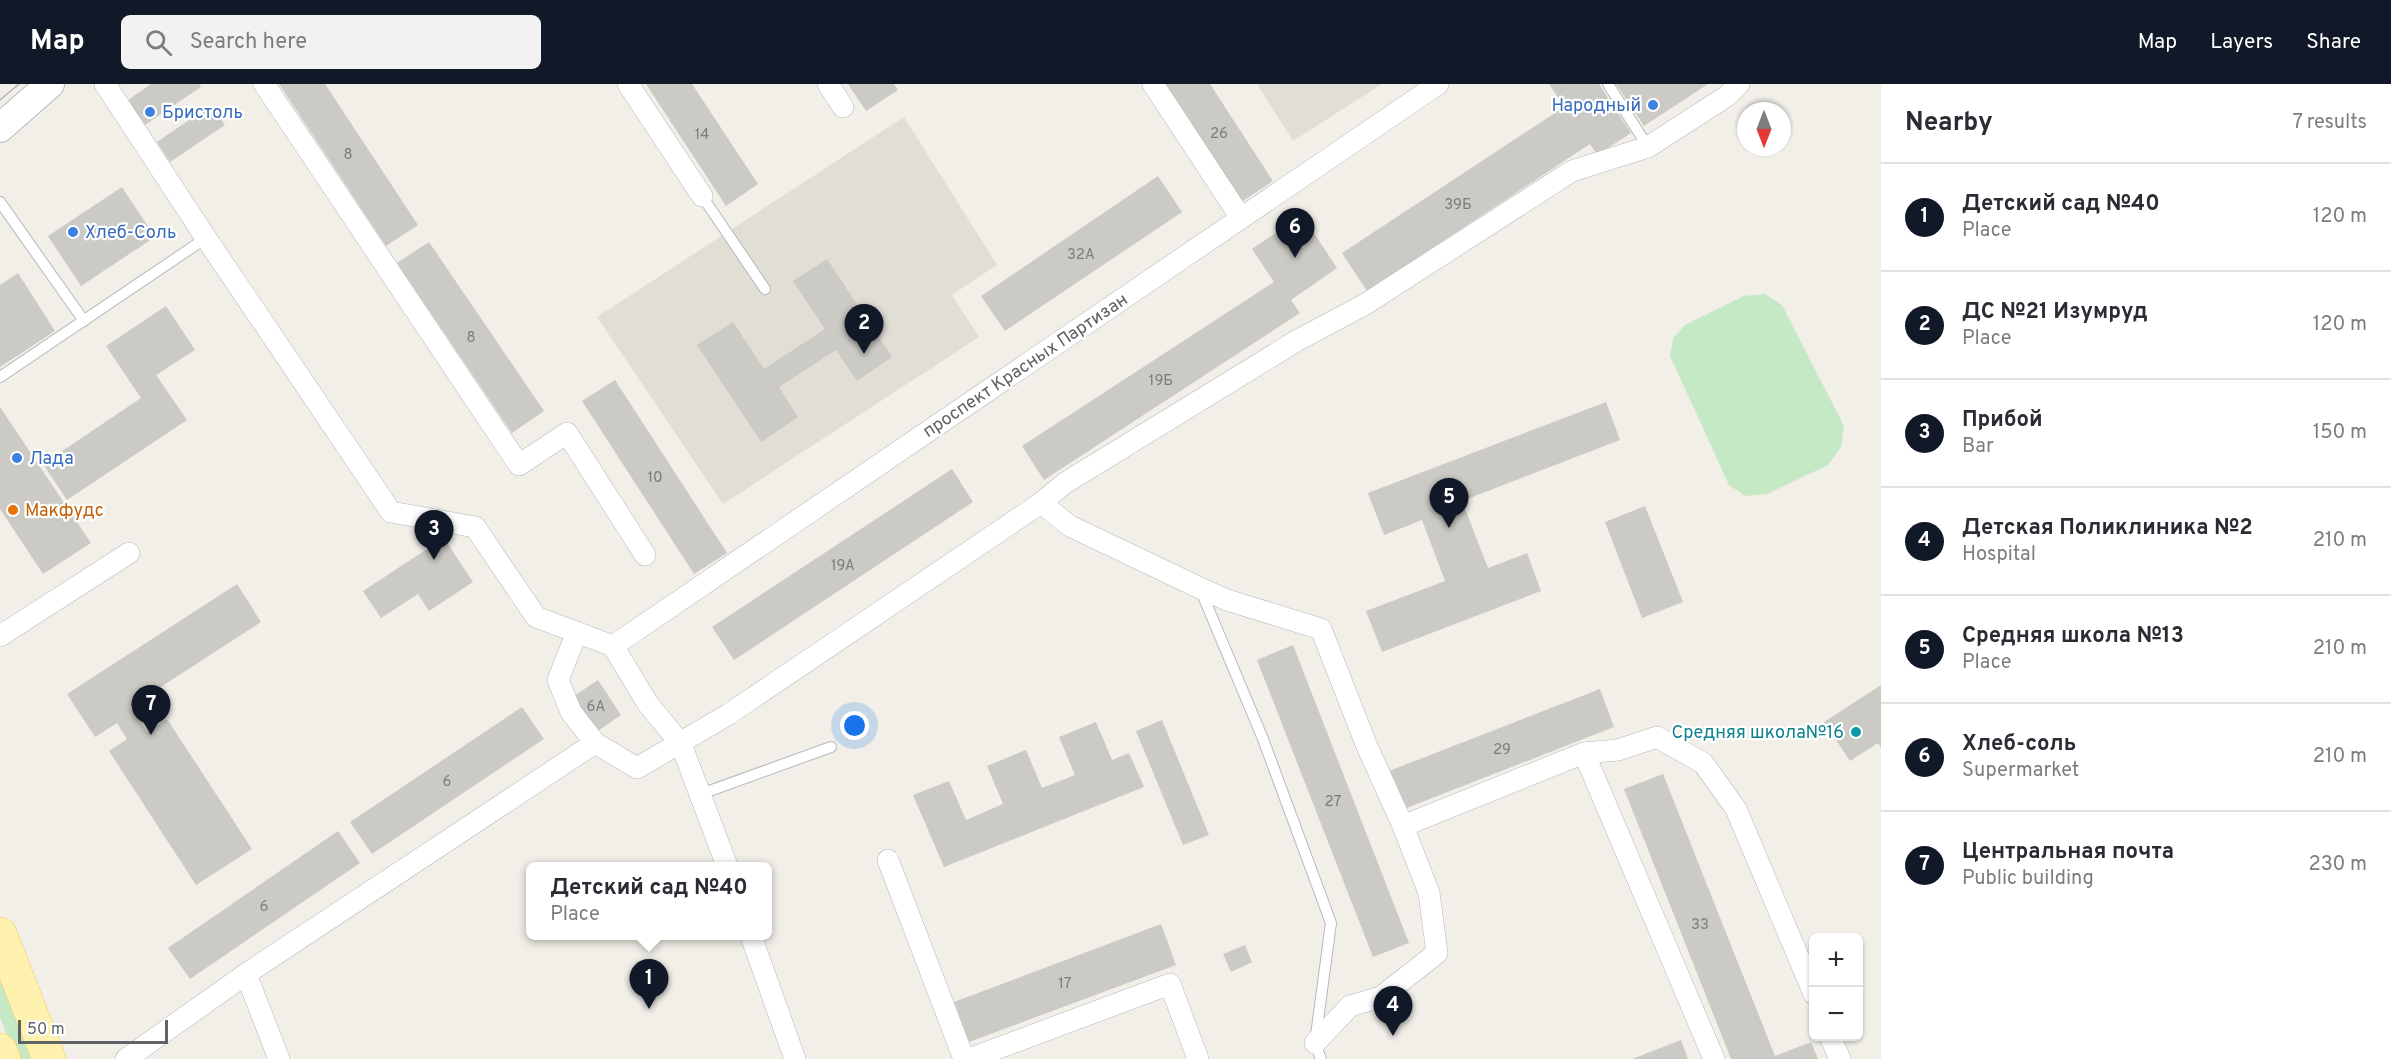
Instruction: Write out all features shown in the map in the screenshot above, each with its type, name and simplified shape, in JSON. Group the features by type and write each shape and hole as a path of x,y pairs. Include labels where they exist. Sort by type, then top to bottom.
{"main road":[{"path":"0,128 50,84"},
{"path":"0,934 49,1059"},
{"path":"0,1050 4,1059"}],"street":[{"path":"105,84 391,512 475,527 536,617 613,646 648,704 681,744 725,862"},
{"path":"264,84 519,465 567,432 645,555"},
{"path":"628,84 702,196"},
{"path":"828,84 843,107"},
{"path":"1153,84 1241,218"},
{"name":"проспект Красных Партизан","path":"613,646 1438,84"},
{"path":"577,632 558,680 571,712 595,743 637,768 681,744 1041,503 1065,483 1298,340 1364,305 1572,171 1648,147 1727,96 1739,84"},
{"path":"1041,503 1070,526 1200,588 1227,600 1321,629 1366,744 1403,826 1429,892 1437,953 1381,997 1350,1006 1318,1051"},
{"path":"0,636 129,553"},
{"path":"1403,826 1584,753 1618,750 1658,737 1703,763 1736,809 1811,987"},
{"path":"126,1059 246,974 595,743"},
{"path":"1584,753 1714,1059"},
{"path":"888,860 964,1059"},
{"path":"752,940 795,1059"},
{"path":"246,974 279,1059"},
{"path":"969,1059 1170,984 1198,1059"},
{"path":"1832,1041 1840,1059"}],"lane":[{"path":"1608,84 1648,147"},
{"path":"702,196 765,289"},
{"path":"0,202 84,321"},
{"path":"0,377 206,238"},
{"path":"1200,588 1263,739 1331,923 1318,1051"},
{"path":"701,794 831,747"}],"shaded area":[{"path":"1257,84 1382,84 1293,141"},
{"path":"904,117 997,265 952,295 979,337 723,504 597,317"}],"green space":[{"path":"1765,294 1782,305 1844,426 1841,447 1828,465 1767,494 1745,496 1729,485 1670,356 1673,339 1685,325 1744,296"},
{"path":"0,959 38,1059 16,1059 0,1017"}],"building":[{"name":"Бристоль","path":"151,84 199,84 201,87 145,125 128,100"},
{"path":"279,84 325,84 418,225 386,246"},
{"path":"646,84 692,84 758,184 726,206"},
{"path":"848,84 894,84 898,90 866,111"},
{"path":"1164,84 1210,84 1273,181 1241,202"},
{"path":"1549,84 1599,84 1631,133 1597,155 1590,144 1367,291 1342,253 1564,107"},
{"name":"Народный","path":"1616,84 1708,84 1644,126"},
{"path":"211,105 225,125 170,162 157,142"},
{"path":"1158,176 1182,212 1005,331 981,296"},
{"path":"122,187 155,237 81,286 48,236"},
{"path":"1302,215 1337,268 1291,300 1300,313 1044,480 1022,446 1274,282 1252,249"},
{"path":"429,242 544,411 512,433 397,263"},
{"path":"827,259 892,357 857,381 836,350 779,387 798,417 761,442 697,345 733,322 764,369 825,329 793,281"},
{"path":"18,273 55,331 0,367 0,285"},
{"path":"166,306 195,350 156,375 187,420 67,500 43,464 141,398 106,346"},
{"path":"615,380 727,553 694,574 582,401"},
{"path":"1606,402 1620,440 1462,501 1488,568 1527,553 1541,591 1382,652 1366,611 1445,581 1422,520 1384,535 1368,493"},
{"name":"Лада","path":"0,407 91,543 43,574 0,509"},
{"path":"952,469 973,502 734,660 712,627"},
{"path":"1645,506 1683,602 1642,618 1605,522"},
{"path":"444,538 473,582 429,611 418,594 381,618 363,591"},
{"path":"237,584 261,622 130,707 147,732 167,719 252,849 196,885 109,751 127,739 117,723 95,737 67,694"},
{"path":"1293,645 1409,943 1373,957 1257,660"},
{"path":"598,680 621,715 595,733 571,698"},
{"name":"Средняя школа№16","path":"1881,685 1881,748 1878,743 1850,761 1824,722"},
{"path":"1600,689 1614,727 1404,809 1389,771"},
{"path":"522,707 544,739 372,854 350,822"},
{"path":"1162,720 1209,835 1183,845 1136,731"},
{"path":"1096,722 1112,760 1129,753 1144,787 944,867 913,795 949,781 966,820 1003,804 987,766 1026,750 1042,788 1075,775 1059,737"},
{"path":"1663,774 1775,1056 1811,1042 1818,1059 1731,1059 1624,789"},
{"path":"338,831 360,863 190,979 168,948"},
{"path":"1161,924 1176,965 969,1042 954,1002"},
{"path":"1245,945 1252,962 1231,972 1223,954"},
{"path":"1681,1040 1688,1059 1632,1059"}],"tram line":[{"path":"0,100 19,84"}],"place":[{"name":"Народный","path":"1653,105"},
{"name":"Бристоль","path":"150,112"},
{"name":"Хлеб-Соль","path":"73,232"},
{"name":"Хлеб-соль","path":"1295,258"},
{"name":"ДС №21 Изумруд","path":"864,354"},
{"name":"Лада","path":"17,458"},
{"name":"Макфудс","path":"13,510"},
{"name":"Средняя школа №13","path":"1449,528"},
{"name":"Прибой","path":"434,560"},
{"name":"Средняя школа№16","path":"1856,732"},
{"name":"Центральная почта","path":"151,735"},
{"name":"Детский сад №40","path":"649,1009"},
{"name":"Детская Поликлиника №2","path":"1393,1036"}]}
